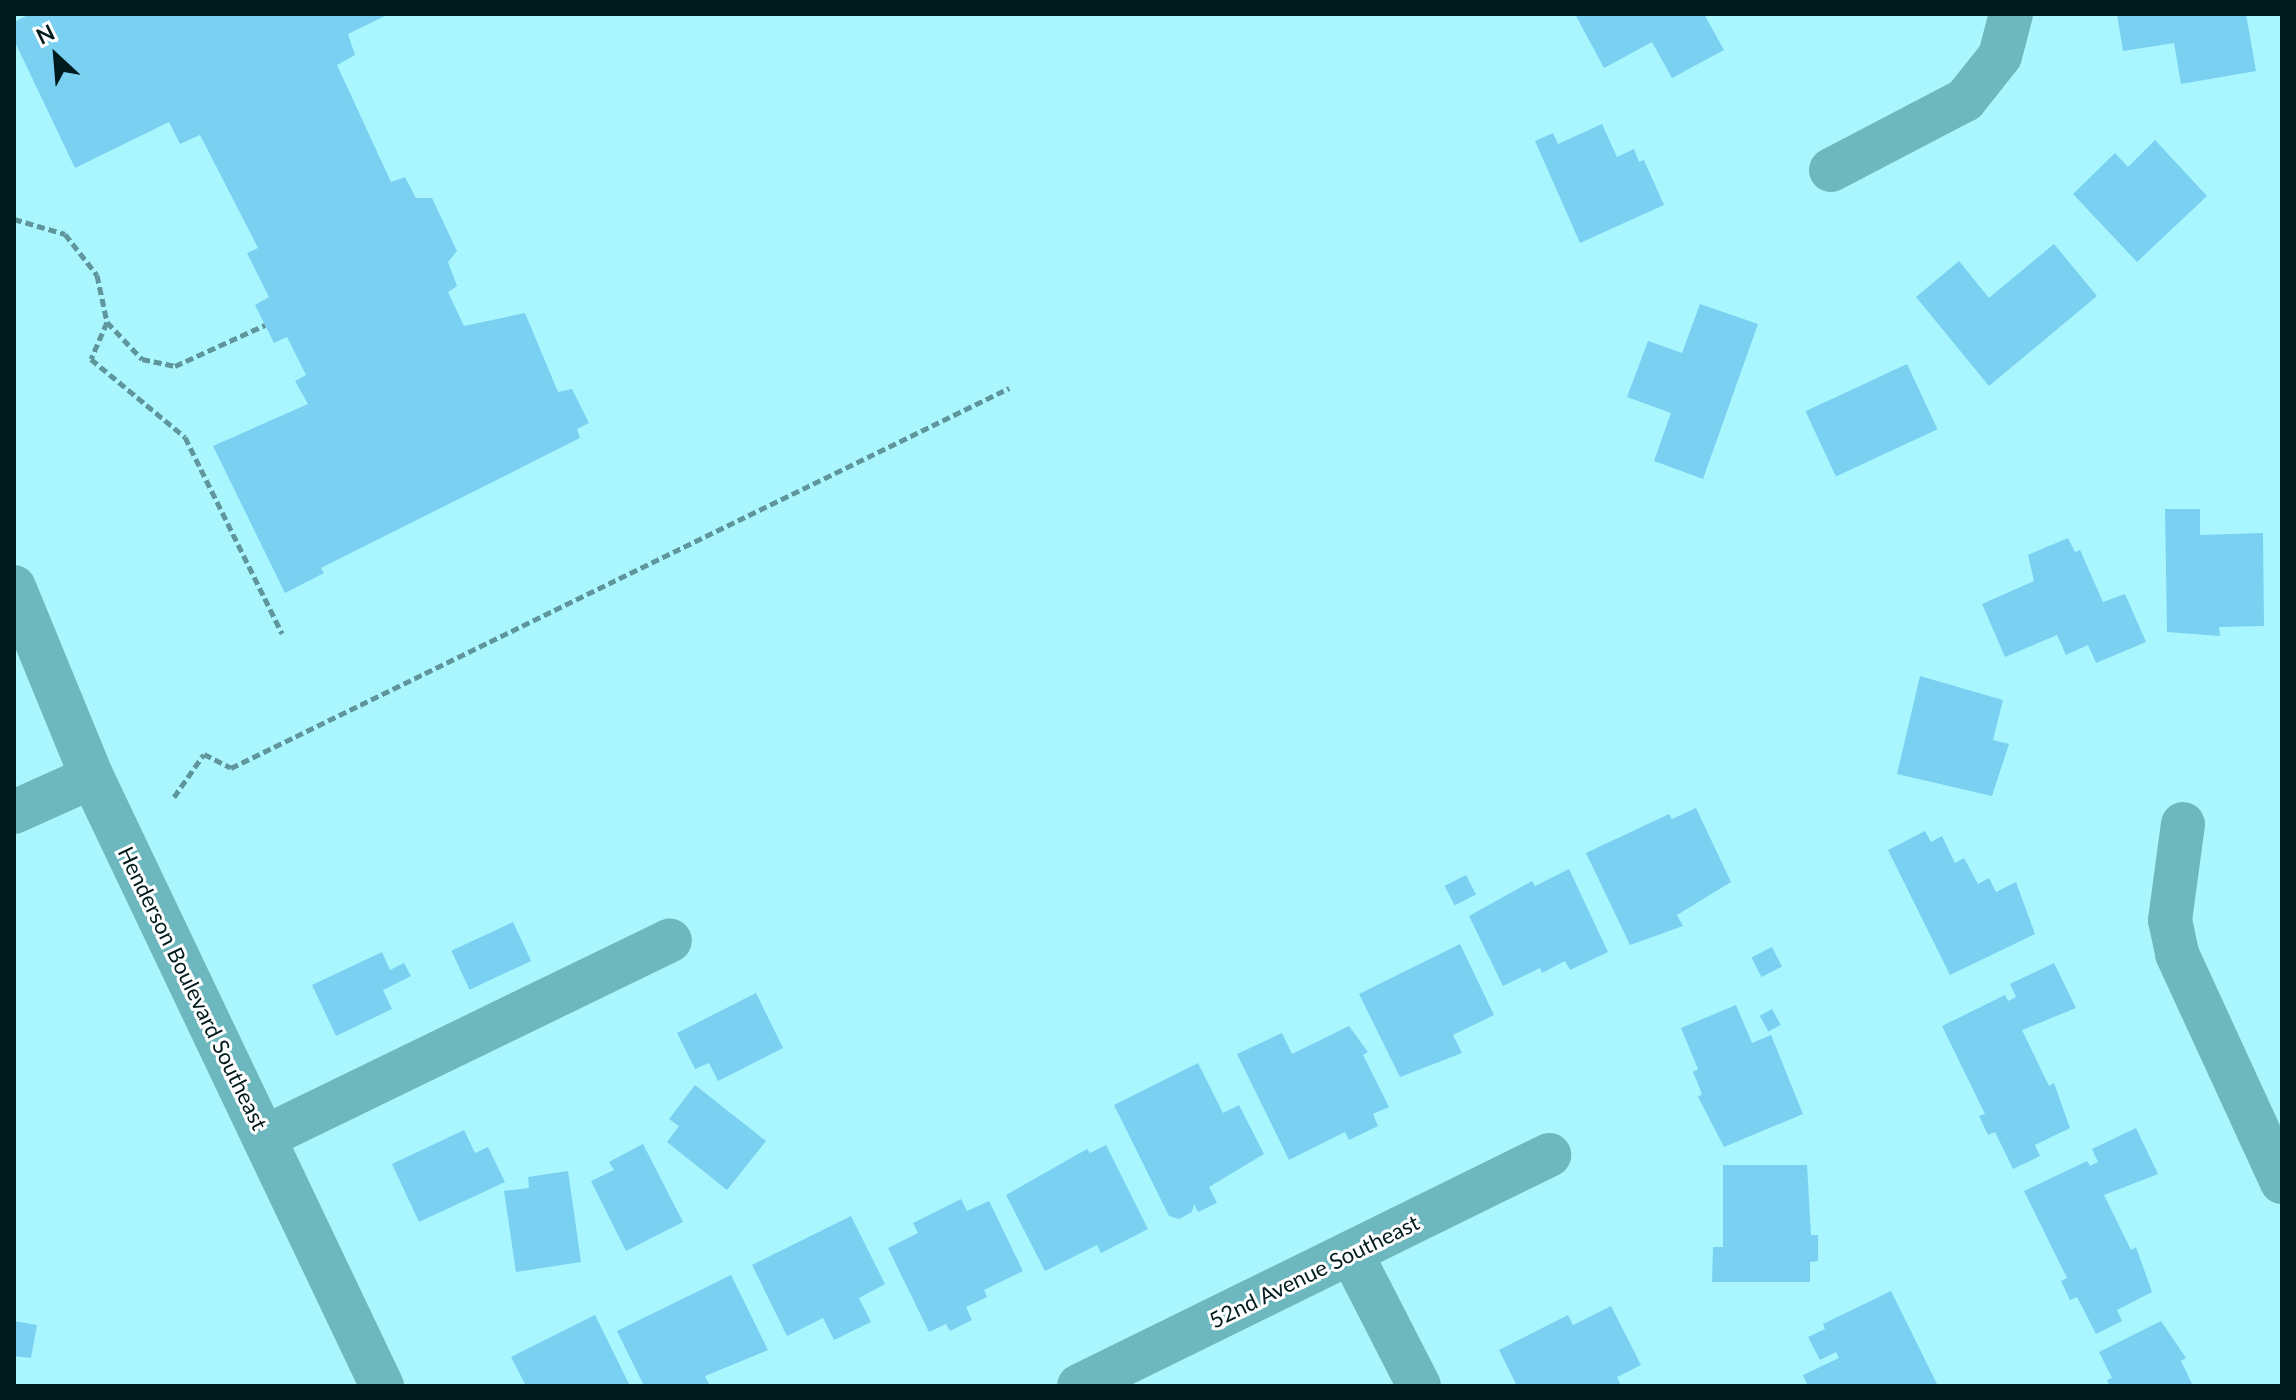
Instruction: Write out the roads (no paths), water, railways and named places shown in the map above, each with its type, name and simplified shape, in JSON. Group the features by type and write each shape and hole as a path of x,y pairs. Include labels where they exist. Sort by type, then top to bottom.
{"street":[{"path":"1831,170 1965,100 2000,56 2011,14"},
{"name":"Henderson Boulevard Southeast","path":"14,587 92,777 382,1386"},
{"path":"14,812 92,777"},
{"path":"2183,824 2170,920 2177,954 2282,1182"},
{"path":"265,1137 670,940"},
{"name":"52nd Avenue Southeast","path":"1079,1386 1549,1155"},
{"path":"1351,1253 1419,1386"}]}
